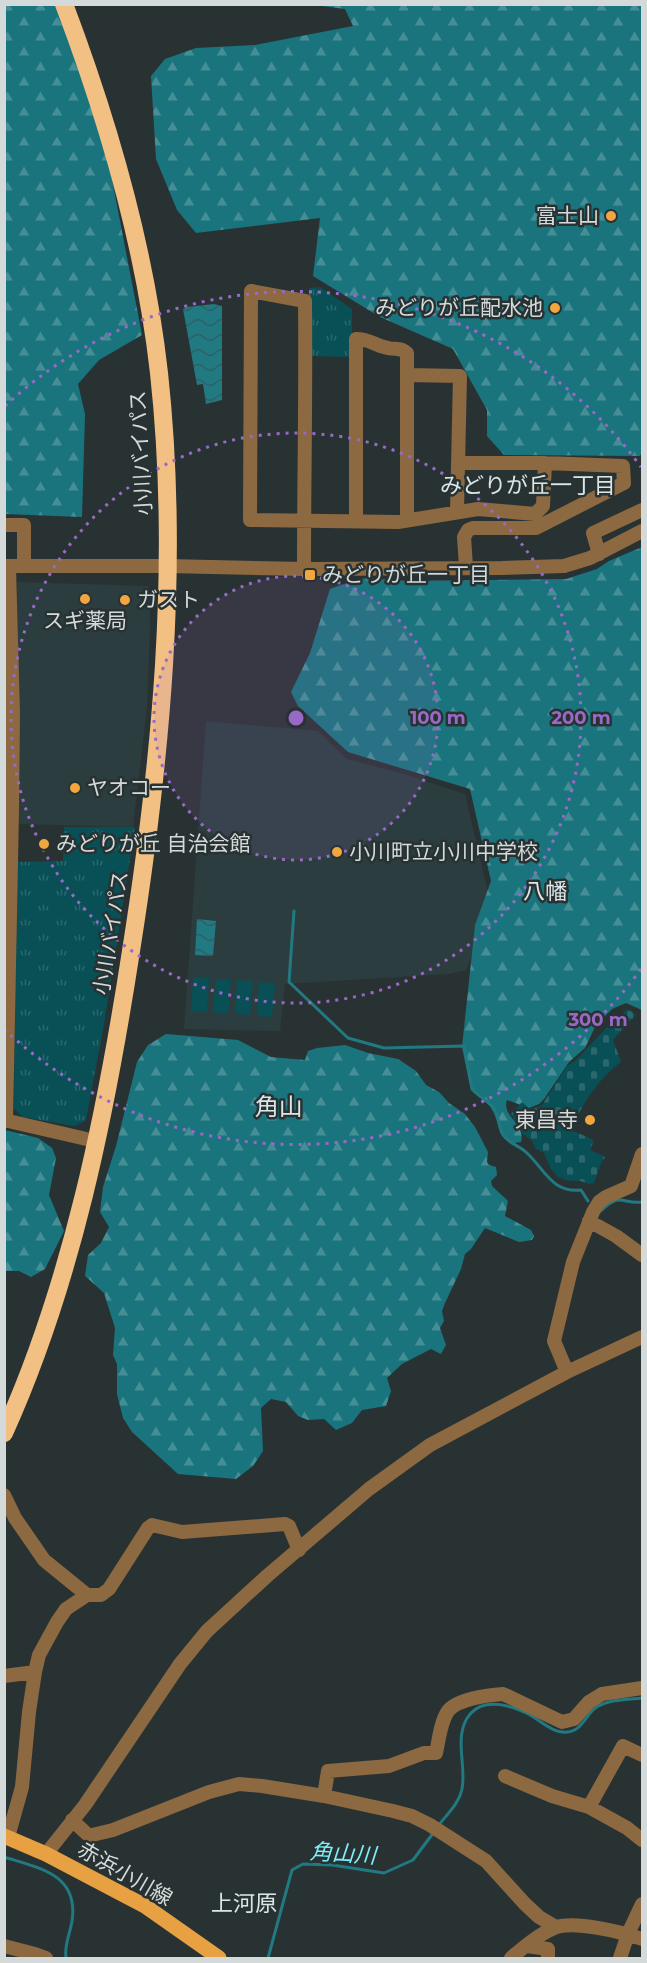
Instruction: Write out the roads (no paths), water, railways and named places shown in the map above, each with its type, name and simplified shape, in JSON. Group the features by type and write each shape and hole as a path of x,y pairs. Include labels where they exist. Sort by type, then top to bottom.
{"highway":[{"name":"小川バイパス","path":"4,1433 37,1352 58,1289 79,1217 109,1081 144,873 166,628 168,566 165,441 159,372 150,311 135,239 104,117 64,4"}],"main road":[{"name":"赤浜小川線","path":"6,1837 46,1854 145,1906 219,1959"}],"street":[{"path":"304,569 304,520 305,301 251,291 250,520 304,520 398,522 478,509 535,514 543,506 545,463"},
{"path":"356,521 356,339 367,339 387,348 401,348 406,353 407,520"},
{"path":"407,375 460,376 457,512"},
{"path":"459,463 623,466 624,483 536,528 473,528 468,530 464,537 466,567"},
{"path":"599,554 593,533 642,510"},
{"path":"4,525 24,525 24,566"},
{"path":"95,1141 5,1121 9,713 7,567 168,566 304,569 564,566 599,554 642,531"},
{"path":"567,1372 554,1341 573,1262 599,1202 631,1186 642,1154"},
{"path":"589,1221 616,1236 642,1255"},
{"path":"46,1854 85,1805 180,1664 207,1630 267,1575 369,1489 430,1445 567,1372 642,1337"},
{"path":"4,1495 15,1518 44,1560 87,1595"},
{"path":"6,1837 22,1787 39,1655 66,1609 87,1595 101,1595 109,1589 152,1525 182,1532 285,1524 289,1526 299,1550"},
{"path":"4,1676 35,1672"},
{"path":"324,1796 328,1771 389,1766 424,1753 436,1753 444,1719 448,1711 459,1703 503,1694 562,1722 574,1719 589,1702 603,1694 642,1688"},
{"path":"589,1807 623,1746 642,1755"},
{"path":"505,1776 552,1796 589,1807 627,1828 642,1840"},
{"path":"72,1820 87,1834 92,1835 113,1830 209,1792 239,1784 324,1796 403,1814 449,1836 486,1861 525,1904 539,1917 556,1927"},
{"path":"620,1959 628,1934 642,1904"},
{"path":"511,1959 540,1935 556,1927 594,1928 642,1939"},
{"path":"4,1946 46,1959"},
{"path":"527,1946 548,1949 548,1959"}],"water":[{"path":"214,304 222,306 222,400 206,404 203,384 197,385 183,309"},
{"path":"197,919 216,921 213,956 195,955"}],"waterway":[{"path":"294,911 289,982 348,1038 384,1048 464,1046 472,1089 495,1110 504,1137 527,1153 556,1184 571,1190 581,1190 588,1201"},
{"path":"602,1210 608,1204 618,1200 642,1202"},
{"name":"角山川","path":"438,1826 455,1804 462,1789 462,1730 465,1721 477,1708 492,1704 508,1706 530,1715 552,1729 567,1732 576,1729 599,1706 642,1698"},
{"name":"角山川","path":"268,1958 292,1870 303,1864 332,1865 384,1873 413,1860 434,1832"},
{"name":"角山川","path":"4,1857 43,1870 63,1883 73,1905 72,1921 66,1944 66,1958"}],"place":[{"name":"富士山","path":"611,216"},
{"name":"みどりが丘配水池","path":"555,308"},
{"name":"みどりが丘一丁目","path":"310,575"},
{"name":"スギ薬局","path":"85,599"},
{"name":"ガスト","path":"125,600"},
{"name":"ヤオコー","path":"75,788"},
{"name":"みどりが丘 自治会館","path":"44,844"},
{"name":"小川町立小川中学校","path":"337,852"},
{"name":"東昌寺","path":"590,1120"}],"district":[{"name":"みどりが丘一丁目","path":"528,485"},
{"name":"八幡","path":"545,891"},
{"name":"角山","path":"279,1107"},
{"name":"上河原","path":"244,1903"}]}
